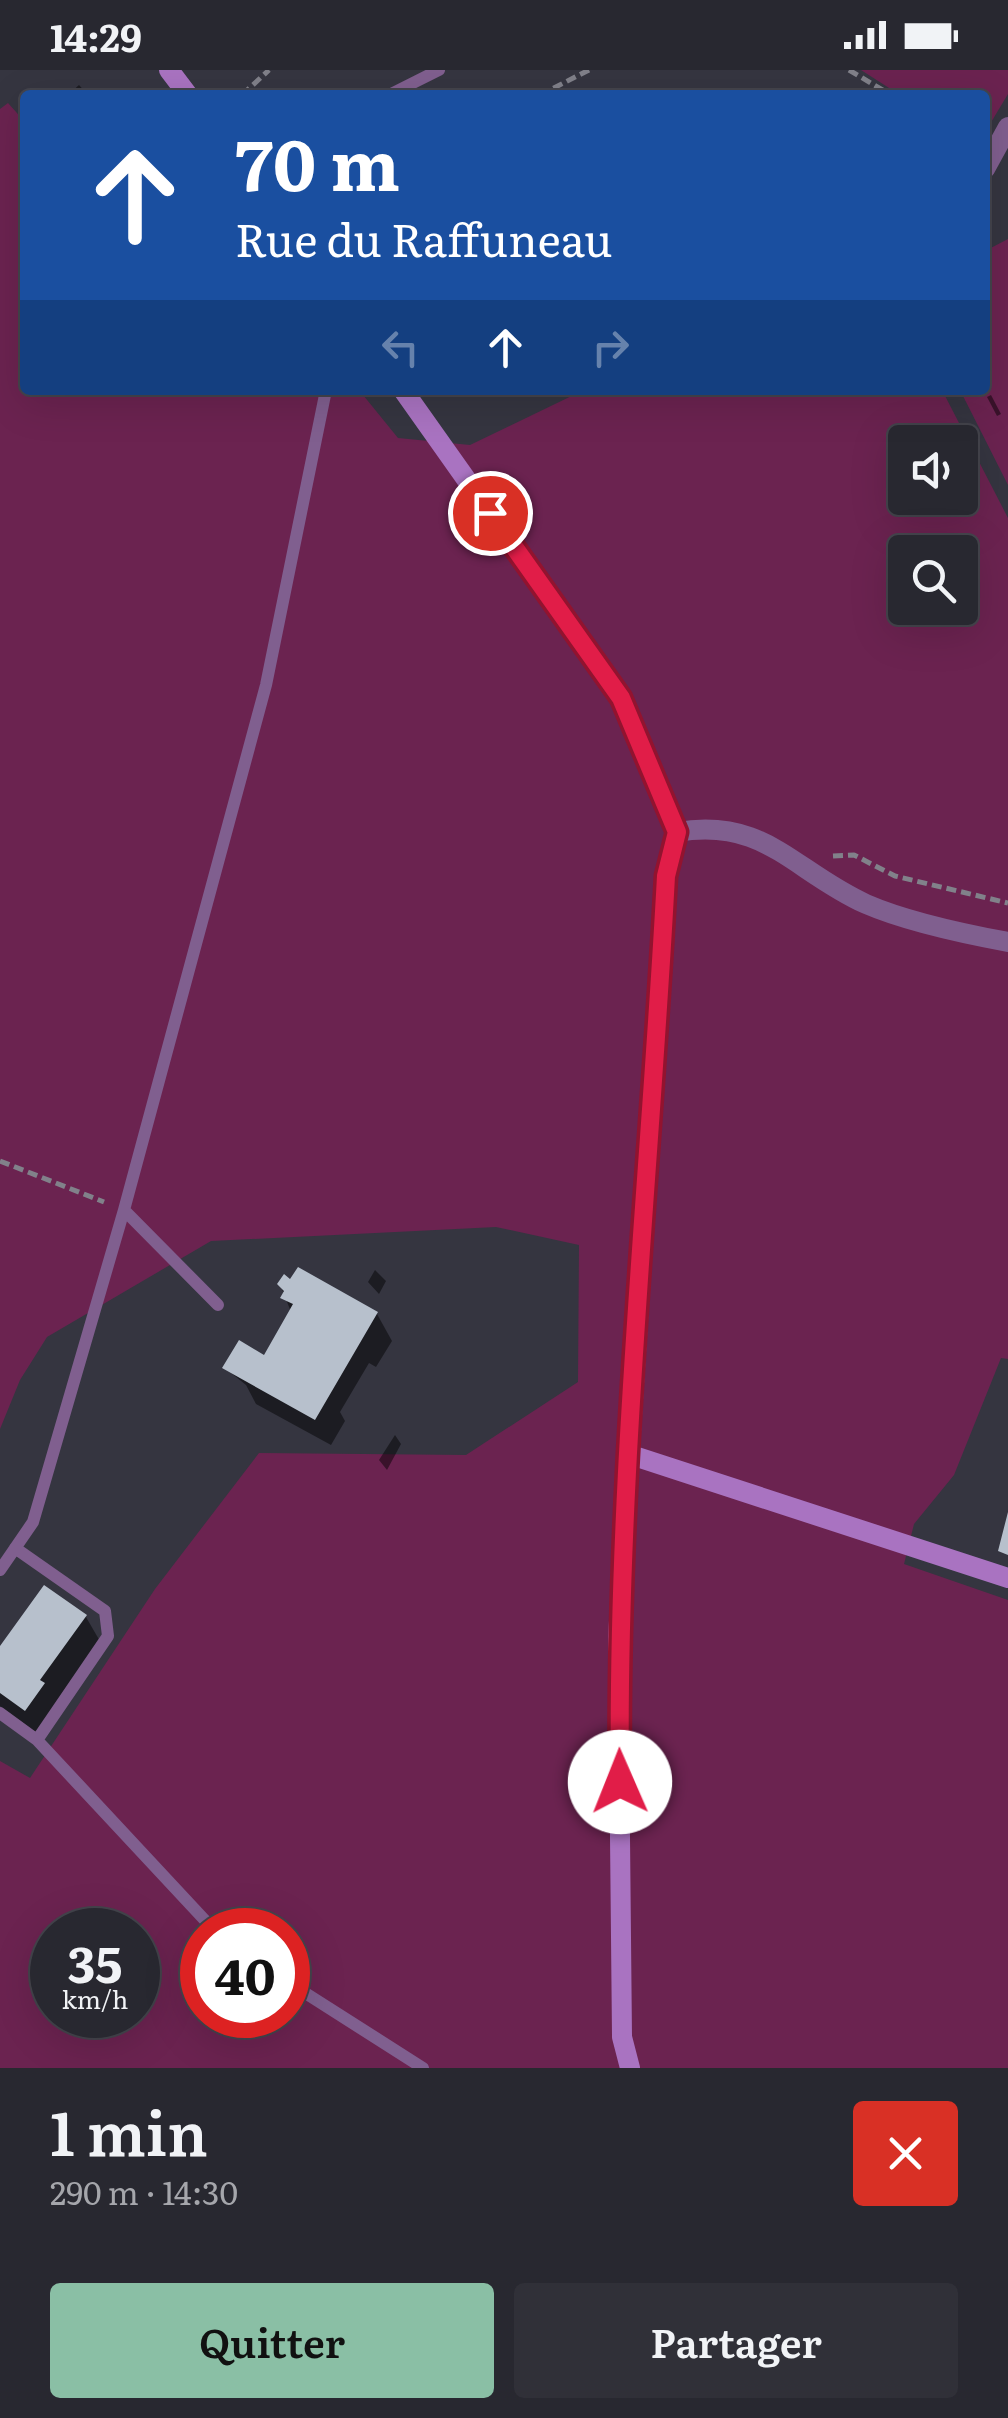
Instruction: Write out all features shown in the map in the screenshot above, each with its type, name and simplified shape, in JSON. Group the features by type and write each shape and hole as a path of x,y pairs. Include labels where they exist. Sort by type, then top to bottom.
{"street":[{"path":"169,70 184,90"},
{"path":"990,160 1008,127"},
{"path":"407,395 621,698 677,832 666,876 618,1656 622,2037 630,2068"},
{"path":"677,832 710,826 746,832 867,904 1008,942"},
{"path":"628,1454 1008,1578"}],"lane":[{"path":"398,90 439,70"},
{"path":"0,1570 33,1522 124,1210 266,685 325,395"},
{"path":"124,1210 218,1305"},
{"path":"15,1548 105,1611 108,1636 36,1740"},
{"path":"0,1714 36,1740 193,1908"},
{"path":"310,1996 423,2068"}],"path":[{"path":"247,90 269,70"},
{"path":"550,90 589,70"},
{"path":"849,70 883,90"},
{"path":"786,856 854,855 896,876 1008,904"},
{"path":"0,1161 124,1210"}],"shaded area":[{"path":"861,70 1008,70 1008,94 990,124 990,90 892,90"},
{"path":"8,103 20,116 20,395 363,395 398,438 470,445 574,395 945,395 960,425 888,425 888,515 978,515 978,460 1008,518 1008,1359 1001,1358 954,1475 914,1524 904,1564 1008,1600 1008,2068 0,2068 0,1761 30,1778 155,1589 259,1453 466,1455 578,1382 579,1245 496,1227 211,1241 47,1337 20,1380 0,1429 0,109"},
{"path":"1008,239 1008,485 963,395 990,395 990,248"}],"building":[{"path":"298,1267 378,1312 315,1420 222,1368 239,1340 264,1355 293,1304 280,1298 284,1291 277,1284 284,1274 290,1279"},
{"path":"1008,1512 1008,1555 998,1551"},
{"path":"44,1585 87,1615 40,1680 45,1683 25,1711 0,1693 0,1646"}],"route":[{"path":"490,513 621,698 677,832 666,876 628,1454 618,1636 620,1782"}]}
